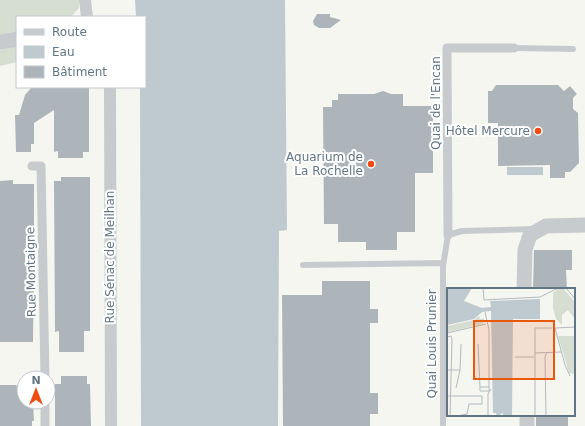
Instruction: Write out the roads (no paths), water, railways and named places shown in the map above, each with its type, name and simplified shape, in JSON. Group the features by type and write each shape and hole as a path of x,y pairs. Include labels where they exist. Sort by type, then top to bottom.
{"street":[{"path":"85,0 87,16"},
{"path":"0,42 16,39"},
{"name":"Quai de l'Encan","path":"448,235 447,48 514,48"},
{"name":"Rue Sénac de Meilhan","path":"110,88 111,426"},
{"name":"Rue Montaigne","path":"37,166 44,370"},
{"path":"524,288 526,245 530,235 540,228 585,225"},
{"path":"45,410 45,426"}],"lane":[{"name":"Quai de l'Encan","path":"514,48 572,49"},
{"path":"448,235 462,231 540,228"},
{"name":"Quai Louis Prunier","path":"443,263 443,345 443,352 443,360 443,367 443,374 443,382 443,389 443,396 443,404 443,411 443,419 443,426 443,263 448,235"},
{"path":"303,265 443,263"}],"water":[{"path":"135,0 285,0 287,230 279,231 278,426 141,426 140,88 146,88 146,16 136,16"},
{"path":"507,167 543,167 543,175 507,175"}],"place":[{"name":"Hôtel Mercure","path":"538,131"},
{"name":"Aquarium de La Rochelle","path":"371,164"}]}
